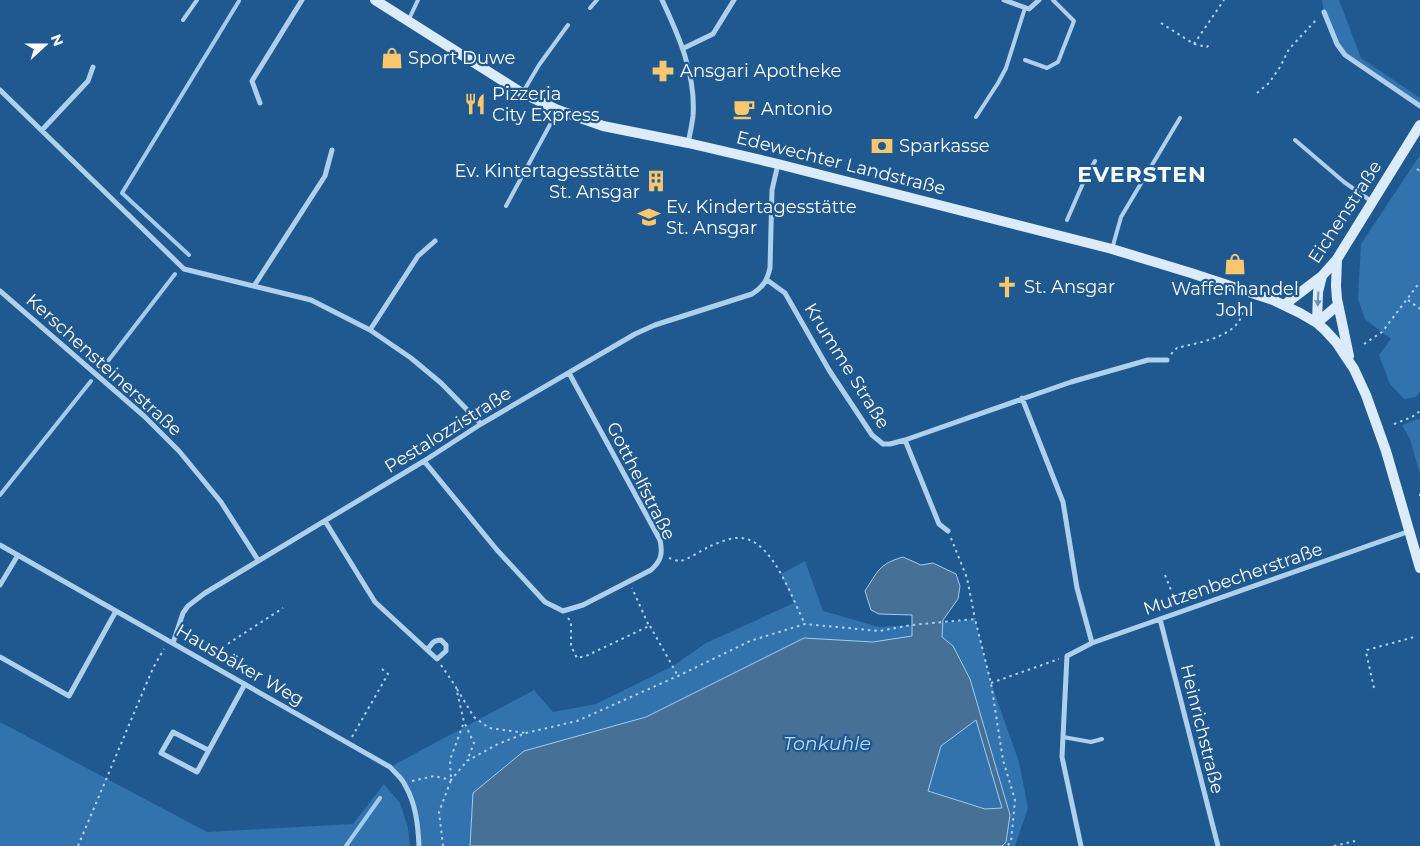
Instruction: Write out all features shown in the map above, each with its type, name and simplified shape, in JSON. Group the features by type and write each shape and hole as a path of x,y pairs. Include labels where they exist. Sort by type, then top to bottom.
{"main road":[{"name":"Edewechter Landstraße","path":"375,0 522,93 558,110 603,126 778,164 1112,249 1191,273 1284,304 1317,323 1336,342 1351,363"},
{"name":"Eichenstraße","path":"1317,323 1318,292 1322,276 1337,258 1420,125"},
{"path":"1337,258 1336,286 1338,305 1351,363 1370,405 1420,568"},
{"path":"1284,304 1322,276"},
{"path":"1317,323 1338,305"}],"street":[{"path":"260,103 252,81 302,0"},
{"path":"662,0 684,48 692,93 693,114 688,143"},
{"path":"684,48 713,34 734,0"},
{"path":"1004,0 1029,10 1039,0"},
{"path":"1324,12 1336,44 1345,55 1420,106"},
{"path":"42,130 88,81 93,67"},
{"path":"0,90 184,269 311,300 370,330 411,358 440,383 481,424"},
{"path":"254,286 325,176 332,150"},
{"path":"767,280 770,268 772,190 778,164"},
{"path":"370,330 418,256 434,242"},
{"name":"Pestalozzistraße","path":"171,642 183,613 188,606 258,560 424,461 481,424 642,331 655,325 752,294 761,288 767,280"},
{"name":"Krumme Straße","path":"767,280 785,292 829,370 872,435 883,444 905,440 1022,398 1148,360 1167,360"},
{"name":"Kerschensteinerstraße","path":"0,291 162,433 221,502 258,560"},
{"name":"Gotthelfstraße","path":"563,611 583,605 651,570 658,564 662,556 660,540 569,373"},
{"path":"1022,398 1062,502 1077,588 1092,643"},
{"path":"905,440 939,524 948,531"},
{"path":"424,461 497,550 544,602 563,611"},
{"path":"325,521 375,602 437,659 446,651 446,645 441,640 436,640 432,642 428,649"},
{"name":"Mutzenbecherstraße","path":"1067,656 1092,643 1410,531"},
{"name":"Hausbäker Weg","path":"0,545 390,767 405,783 412,799 417,817 419,846"},
{"path":"0,586 18,555"},
{"path":"0,657 69,696 116,611"},
{"name":"Heinrichstraße","path":"1160,619 1218,846"},
{"path":"1067,656 1062,757 1081,846"},
{"path":"208,750 173,732 161,753 197,772 245,684"}],"lane":[{"path":"182,20 197,0"},
{"path":"408,22 418,0"},
{"path":"590,8 596,0"},
{"path":"1025,60 1047,68 1058,62 1074,21 1053,0"},
{"path":"976,117 998,84 1006,68 1025,8"},
{"path":"522,93 568,25"},
{"path":"506,206 558,110"},
{"path":"1112,249 1122,217 1180,118"},
{"path":"1295,140 1344,182 1371,201"},
{"path":"1067,220 1095,161"},
{"path":"1063,737 1091,742 1102,739"}],"path":[{"path":"1194,44 1224,0"},
{"path":"1257,93 1269,83 1289,49 1324,12"},
{"path":"1162,23 1194,44 1206,47 1211,42"},
{"path":"1364,344 1382,332 1420,282"},
{"path":"1407,299 1420,309"},
{"path":"1167,360 1177,348 1231,331 1238,323 1243,307"},
{"path":"1394,424 1412,417 1420,411"},
{"path":"948,531 968,578 975,619 991,682 1003,760 1015,800 1011,842 1007,846"},
{"path":"662,556 680,561 719,542 742,538 752,542 761,547 781,574 805,624"},
{"path":"1165,575 1179,612"},
{"path":"628,582 649,626 678,676"},
{"path":"212,666 226,645 283,608"},
{"path":"563,611 570,622 571,646 577,658 586,656 649,626"},
{"path":"467,761 498,744 526,733 577,721 678,676 750,641 805,624 879,631 905,628 912,625 975,619"},
{"path":"1374,688 1366,652 1414,637"},
{"path":"78,846 153,668 171,642"},
{"path":"991,682 1067,656"},
{"path":"437,659 474,717 489,728 526,733"},
{"path":"348,743 388,674 382,669"},
{"path":"443,846 440,812 451,780 467,761 474,743 464,722 456,687"},
{"path":"451,780 450,760 464,722"},
{"path":"405,783 434,776 451,780"},
{"path":"1334,846 1355,841"}],"shaded area":[{"path":"1322,0 1339,0 1361,58 1420,98 1420,106 1363,68 1337,44 1324,12"},
{"path":"1420,155 1420,392 1415,397 1404,399 1390,384 1379,355 1391,339 1365,319 1358,299 1361,244"},
{"path":"1420,418 1420,474 1410,439 1402,425"},
{"path":"805,561 823,611 879,627 912,625 913,636 873,642 804,638 646,717 524,751 474,793 470,846 419,846 412,799 390,767 534,690 553,712 596,704 673,666 706,643 794,603 781,574"},
{"path":"975,619 991,683 1019,762 1028,808 1015,846 1002,846 1006,842 1010,815 970,679 942,637 942,623"},
{"path":"976,720 1002,808 985,809 928,791 941,746"},
{"path":"0,722 207,832 353,824 384,784 400,803 408,828 410,846 0,846"}],"water":[{"name":"Tonkuhle","path":"903,557 921,565 933,563 956,574 960,586 958,599 943,620 942,637 953,646 970,679 1010,815 1006,842 1002,846 470,846 473,793 524,751 646,717 804,638 873,642 912,636 912,615 879,614 871,610 865,591 880,569","holes":["976,720 1002,808 985,809 928,791 941,746"]}],"waterway":[{"path":"189,255 122,193 239,1"},
{"path":"101,370 175,274"},
{"path":"0,495 91,381"},
{"path":"346,846 380,798"}],"place":[{"name":"Sport Duwe","path":"392,58"},
{"name":"Ansgari Apotheke","path":"663,71"},
{"name":"Pizzeria City Express","path":"475,104"},
{"name":"Antonio","path":"744,109"},
{"name":"Sparkasse","path":"882,146"},
{"name":"Ev. Kintertagesstätte St. Ansgar","path":"656,181"},
{"name":"Ev. Kindertagesstätte St. Ansgar","path":"649,217"},
{"name":"Waffenhandel Johl","path":"1235,264"},
{"name":"St. Ansgar","path":"1007,287"}],"district":[{"name":"EVERSTEN","path":"1142,174"}]}
